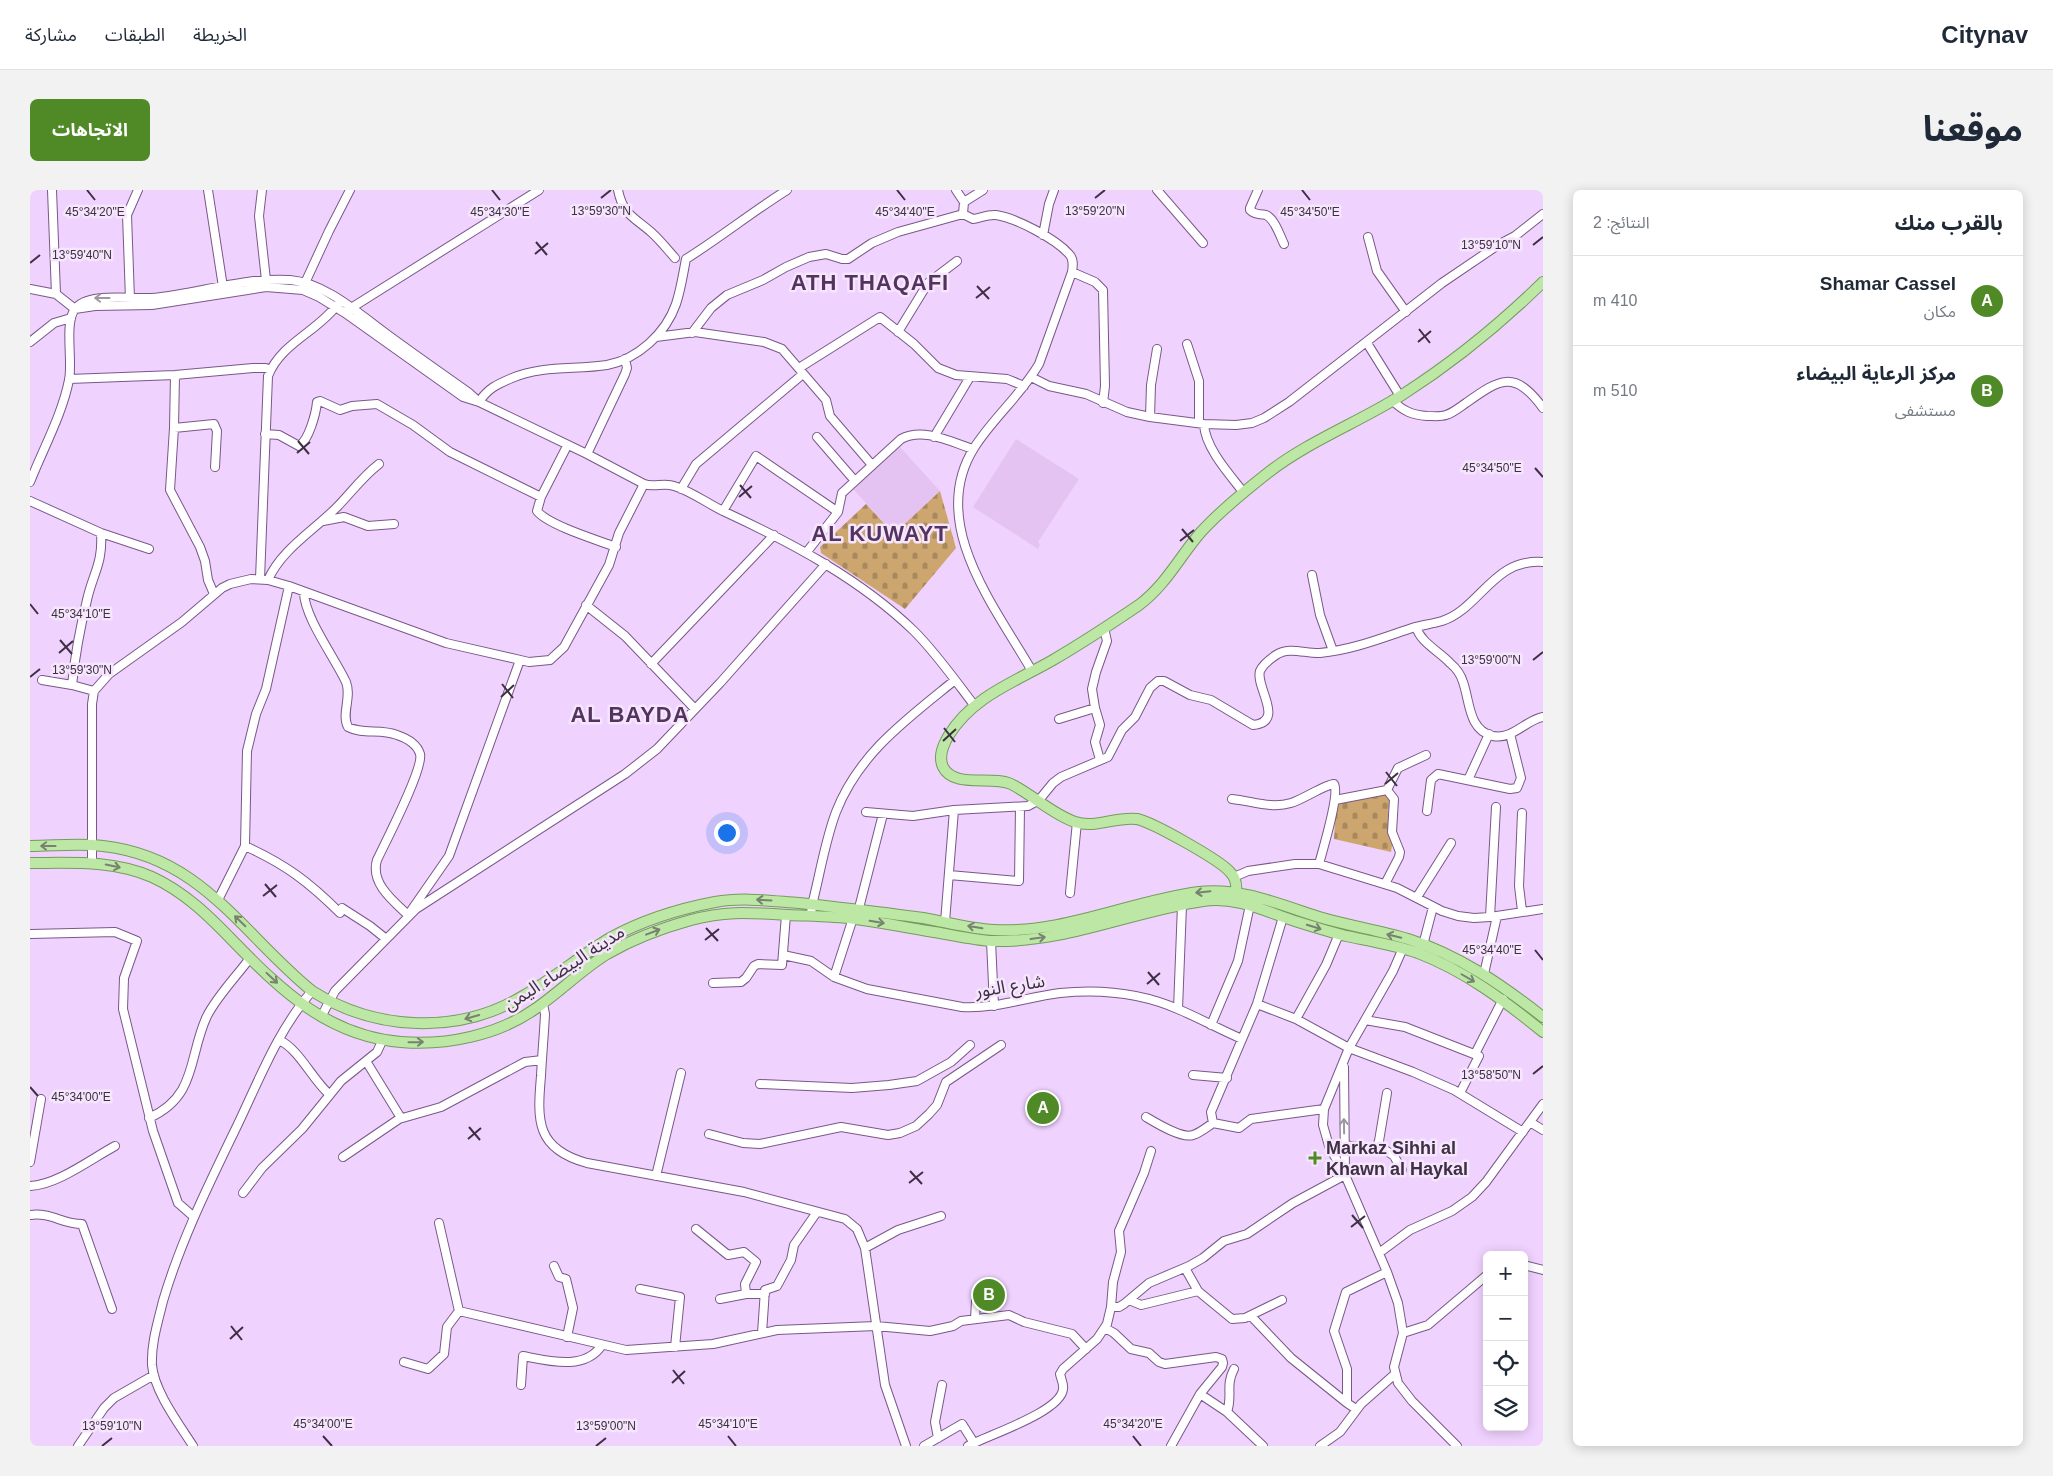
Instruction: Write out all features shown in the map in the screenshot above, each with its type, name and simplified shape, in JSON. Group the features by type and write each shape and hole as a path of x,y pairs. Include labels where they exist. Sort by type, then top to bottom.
{"main road":[{"path":"1236,893 1234,876 1226,868 1145,822 1125,819 1090,824 1076,822 1004,781 957,779 946,772 941,762 942,748 953,728 974,705 991,693 1104,628 1155,591 1170,575 1201,533 1244,493 1289,458 1396,398 1479,341 1543,282"},
{"name":"مدينة البيضاء اليمن","path":"30,846 93,845 129,851 157,860 194,881 218,900 312,991 355,1013 413,1024 445,1023 479,1015 507,1005 611,938 638,924 693,906 730,900 762,900 812,910"},
{"name":"مدينة البيضاء اليمن","path":"30,863 92,863 140,872 172,888 200,908 250,958 301,1004 321,1017 350,1030 383,1039 415,1042 464,1038 505,1025 525,1016 609,953 659,930 689,920 732,912 786,915 812,910"},
{"path":"812,910 859,908 993,930 1050,927 1179,895 1214,891 1236,893 1423,944 1484,974 1509,990 1543,1018"},
{"path":"812,910 991,941 1037,939 1182,905 1224,899 1250,905 1339,934 1403,948 1444,965 1503,999 1543,1032"},
{"path":"533,990 542,1004"}],"street":[{"path":"52,190 56,294"},
{"path":"130,299 127,216 138,190"},
{"path":"208,190 223,287"},
{"path":"262,190 259,216 266,280"},
{"path":"305,283 328,230 350,190"},
{"path":"348,310 539,190"},
{"path":"618,190 622,206 626,212 650,231 675,258"},
{"path":"479,402 491,387 518,375 555,367 607,364 635,354 656,337 670,316 677,302 686,259 722,237 764,204 787,190"},
{"path":"956,190 964,202 963,214"},
{"path":"964,202 983,190"},
{"path":"1043,235 1049,204 1054,190"},
{"path":"1157,190 1203,243"},
{"path":"1258,190 1250,210 1256,215 1264,215 1270,218 1284,244"},
{"path":"692,333 711,308 727,295 763,280 786,267 809,257 826,254 848,259 886,236 963,214 973,219 997,216 1018,222 1043,235 1069,254 1072,260 1072,272 1042,357 1031,378 973,449 963,474 957,500 960,534 967,554 984,588 1032,671"},
{"path":"1031,378 1049,386 1081,392 1127,412 1150,417 1201,424 1236,425 1252,423 1264,418 1289,402 1450,278 1520,232 1543,214"},
{"path":"1368,236 1377,272 1406,312"},
{"path":"898,332 928,283 957,261"},
{"path":"1072,272 1095,282 1103,290 1105,386 1103,403"},
{"path":"30,482 60,409 69,379 71,318 75,308 81,303 94,298 130,299 161,296 266,280 305,283 348,310 464,398 479,402 587,454 648,486 669,484 681,489 774,535 826,564 889,609 915,632 974,705"},
{"path":"30,289 56,294 75,308 152,305 266,287 303,290 338,304"},
{"path":"264,580 264,434 267,382 270,370 280,354 338,304"},
{"path":"681,489 696,464 801,371 880,317 914,344 938,368 948,373 970,377 1007,379 1024,386"},
{"path":"30,342 54,323 71,318"},
{"path":"656,337 692,333 718,334 764,342 782,349 826,400 830,416 872,465"},
{"path":"1367,343 1396,398 1408,413 1445,415 1499,382 1510,381 1530,392 1543,408"},
{"path":"1187,344 1199,381 1201,424 1220,462 1244,493"},
{"path":"1150,417 1151,385 1157,349"},
{"path":"587,454 625,374 627,368 625,359"},
{"path":"69,379 176,375 253,368 266,368 270,370"},
{"path":"176,375 170,490 206,560 208,580 214,594"},
{"path":"934,437 970,377"},
{"path":"264,434 279,435 299,446 303,443 312,423 317,402 320,401 340,410 352,406 377,404 413,425 450,452 541,497"},
{"path":"174,428 214,424 217,430 215,467"},
{"path":"806,553 838,512 842,493 893,445 907,436 922,434 973,449"},
{"path":"817,437 855,481"},
{"path":"567,446 541,497 537,508 539,514 574,531 616,547"},
{"path":"723,511 756,456 838,512"},
{"path":"264,580 280,560 342,502 363,477 380,464"},
{"path":"92,863 92,704 94,691 109,674 182,622 214,594 230,584 264,580 289,586 441,641 520,660 536,662 550,660 564,647 609,565 621,526 644,484"},
{"path":"30,501 101,533 149,549"},
{"path":"321,522 344,517 368,526 394,524"},
{"path":"72,684 76,644 87,597 101,557 101,533"},
{"path":"651,664 774,535"},
{"path":"866,812 913,816 954,810 1028,806 1039,800 1053,782 1105,759 1112,753 1122,730 1135,716 1143,698 1158,680 1164,681 1190,695 1211,700 1246,721 1257,725 1264,721 1269,711 1260,671 1266,662 1283,652 1317,653 1333,651 1442,621 1458,613 1490,582 1512,567 1527,561 1543,562"},
{"path":"408,915 625,774 656,749 695,709 826,564"},
{"path":"1312,574 1320,615 1333,651"},
{"path":"218,900 245,846 247,751 256,714 266,689 289,586"},
{"path":"304,592 307,607 348,689 346,722 348,727 356,730 384,731 398,735 412,744 420,754 413,782 374,870 384,890 408,915"},
{"path":"586,605 625,636 695,709"},
{"path":"1416,627 1419,636 1450,662 1460,674 1473,719 1483,731 1500,736 1510,734 1543,717"},
{"path":"1100,760 1095,742 1100,725 1094,708 1093,684 1107,641 1104,628"},
{"path":"321,1017 335,991 408,915 449,856 520,660"},
{"path":"42,680 72,684 94,691"},
{"path":"812,910 834,820 846,791 858,770 888,734 955,680"},
{"path":"1059,719 1094,708"},
{"path":"1468,780 1489,734"},
{"path":"1427,812 1431,780 1435,776 1442,775 1510,789 1519,785 1520,778 1510,734"},
{"path":"1387,790 1398,768 1426,756"},
{"path":"1232,799 1264,805 1283,805 1307,797 1334,784 1337,789 1335,800 1319,864"},
{"path":"1335,800 1387,790"},
{"path":"1385,884 1400,852 1392,832 1394,799 1387,790"},
{"path":"949,874 1019,881 1020,807"},
{"path":"1484,974 1494,917 1496,807"},
{"path":"945,922 954,810"},
{"path":"1522,813 1519,886 1522,910"},
{"path":"859,908 883,814"},
{"path":"1070,893 1076,822"},
{"path":"1417,898 1451,843"},
{"path":"245,846 291,870 322,895 340,913 342,908 385,938"},
{"path":"1234,876 1248,871 1310,863 1385,884 1442,911 1458,916 1474,918 1494,917 1522,910 1543,908"},
{"path":"1178,1009 1182,905"},
{"path":"1210,1025 1238,960 1250,905"},
{"path":"1423,944 1433,907"},
{"path":"713,983 741,982 755,965 782,965 786,915"},
{"path":"1213,1123 1211,1112 1257,1004 1283,917"},
{"path":"834,977 853,918"},
{"path":"30,934 115,932 137,941 124,978 122,1000 149,1118 178,1202 194,1217"},
{"path":"1296,1019 1326,965 1339,934"},
{"path":"991,941 994,1006"},
{"path":"1403,948 1394,971 1349,1048 1324,1109 1323,1125 1329,1146 1345,1174 1387,1272 1398,1303 1403,1333 1395,1362 1395,1374 1402,1388 1457,1446"},
{"name":"شارع النور","path":"783,956 806,959 834,977 867,989 962,1007 994,1006 1058,993 1089,991 1123,993 1178,1009 1242,1039"},
{"path":"149,1118 166,1108 182,1090 193,1067 200,1032 210,1012 250,958"},
{"path":"193,1446 164,1398 154,1375 153,1348 157,1324 176,1257 194,1217 279,1040 301,1004 312,991"},
{"path":"1475,1054 1503,999"},
{"path":"542,1004 545,1014 539,1120 544,1134 553,1145 567,1156 580,1162 744,1192 850,1222 857,1229 865,1248 885,1385 906,1446"},
{"path":"1257,1004 1296,1019 1349,1048 1413,1072 1460,1093 1523,1132"},
{"path":"1365,1020 1405,1027 1479,1056 1460,1093"},
{"path":"243,1193 262,1168 302,1129 341,1081 380,1049 383,1039"},
{"path":"279,1040 290,1046 315,1080 329,1094"},
{"path":"760,1084 852,1088 917,1081 950,1062 970,1045"},
{"path":"709,1134 743,1143 760,1144 841,1127 888,1135 900,1133 916,1126 929,1114 937,1105 946,1082 1001,1045"},
{"path":"1345,1057 1343,1079 1345,1174"},
{"path":"343,1157 401,1118 441,1107 525,1062 542,1060"},
{"path":"366,1061 401,1118"},
{"path":"656,1176 681,1073"},
{"path":"1193,1075 1227,1078"},
{"path":"1378,1146 1387,1093"},
{"path":"30,1162 41,1099"},
{"path":"1379,1253 1410,1230 1452,1211 1466,1202 1486,1182 1543,1104"},
{"path":"1146,1117 1166,1129 1186,1136 1192,1136 1213,1123 1239,1128 1251,1119 1324,1109"},
{"path":"1530,1122 1543,1130"},
{"path":"1344,1145 1371,1149 1378,1146"},
{"path":"30,1186 39,1185 56,1178 115,1146"},
{"path":"1378,1146 1394,1156 1402,1170"},
{"path":"924,1446 962,1424 971,1444 1046,1410 1060,1396 1064,1390 1060,1374 1100,1336 1105,1328 1111,1307 1113,1282 1121,1252 1119,1231 1144,1174 1151,1151"},
{"path":"1111,1307 1119,1307 1149,1283 1185,1268 1203,1258 1224,1241 1247,1234 1293,1203 1345,1174"},
{"path":"762,1333 765,1290 778,1286 791,1260 794,1245 817,1212"},
{"path":"30,1215 44,1214 69,1223 82,1224 112,1309"},
{"path":"865,1248 898,1230 941,1216"},
{"path":"404,1362 428,1369 444,1354 447,1328 459,1311 439,1223"},
{"path":"696,1229 728,1255 744,1252 756,1262 745,1284 746,1294"},
{"path":"554,1266 559,1277 566,1279 573,1308 566,1336"},
{"path":"1528,1266 1543,1270"},
{"path":"1185,1268 1198,1291 1232,1319 1241,1320 1282,1300"},
{"path":"1347,1403 1347,1369 1334,1331 1343,1296 1346,1292 1387,1272"},
{"path":"1403,1333 1428,1325 1483,1278"},
{"path":"640,1290 680,1297 675,1347"},
{"path":"1129,1300 1141,1305 1198,1291"},
{"path":"720,1299 746,1294 765,1294"},
{"path":"975,1319 976,1301"},
{"path":"459,1311 626,1350 713,1344 777,1330 876,1326 930,1331 953,1326 961,1320 1009,1316 1024,1322 1072,1334 1086,1349"},
{"path":"1250,1316 1291,1358 1356,1409"},
{"path":"1105,1328 1114,1333 1131,1349 1150,1353 1159,1362 1165,1364 1216,1357 1222,1359 1222,1367 1200,1394 1170,1446"},
{"path":"521,1385 523,1356 559,1363 586,1360 596,1354 602,1345"},
{"path":"1227,1412 1231,1402 1228,1388 1234,1369"},
{"path":"1320,1446 1333,1442 1356,1409 1395,1374"},
{"path":"78,1446 104,1408 114,1398 154,1375"},
{"path":"938,1438 935,1422 942,1385"},
{"path":"1200,1394 1227,1412 1263,1446"}],"shaded area":[{"path":"1016,439 1079,479 1038,542 1040,544 1038,549 973,507"},
{"path":"899,446 940,491 894,534 853,489"}],"green space":[{"path":"940,491 956,548 905,609 821,553 820,547 866,504 894,534"},
{"path":"1386,794 1391,799 1388,811 1390,839 1393,840 1391,852 1334,839 1336,805 1340,802"}],"place":[{"name":"Shamar Cassel","path":"1043,1108"},
{"name":"Markaz Sihhi al Khawn al Haykal","path":"1315,1158"},
{"name":"مركز الرعاية البيضاء","path":"989,1295"}],"district":[{"name":"ATH THAQAFI","path":"870,282"},
{"name":"AL KUWAYT","path":"880,533"},
{"name":"AL BAYDA","path":"630,714"}]}
